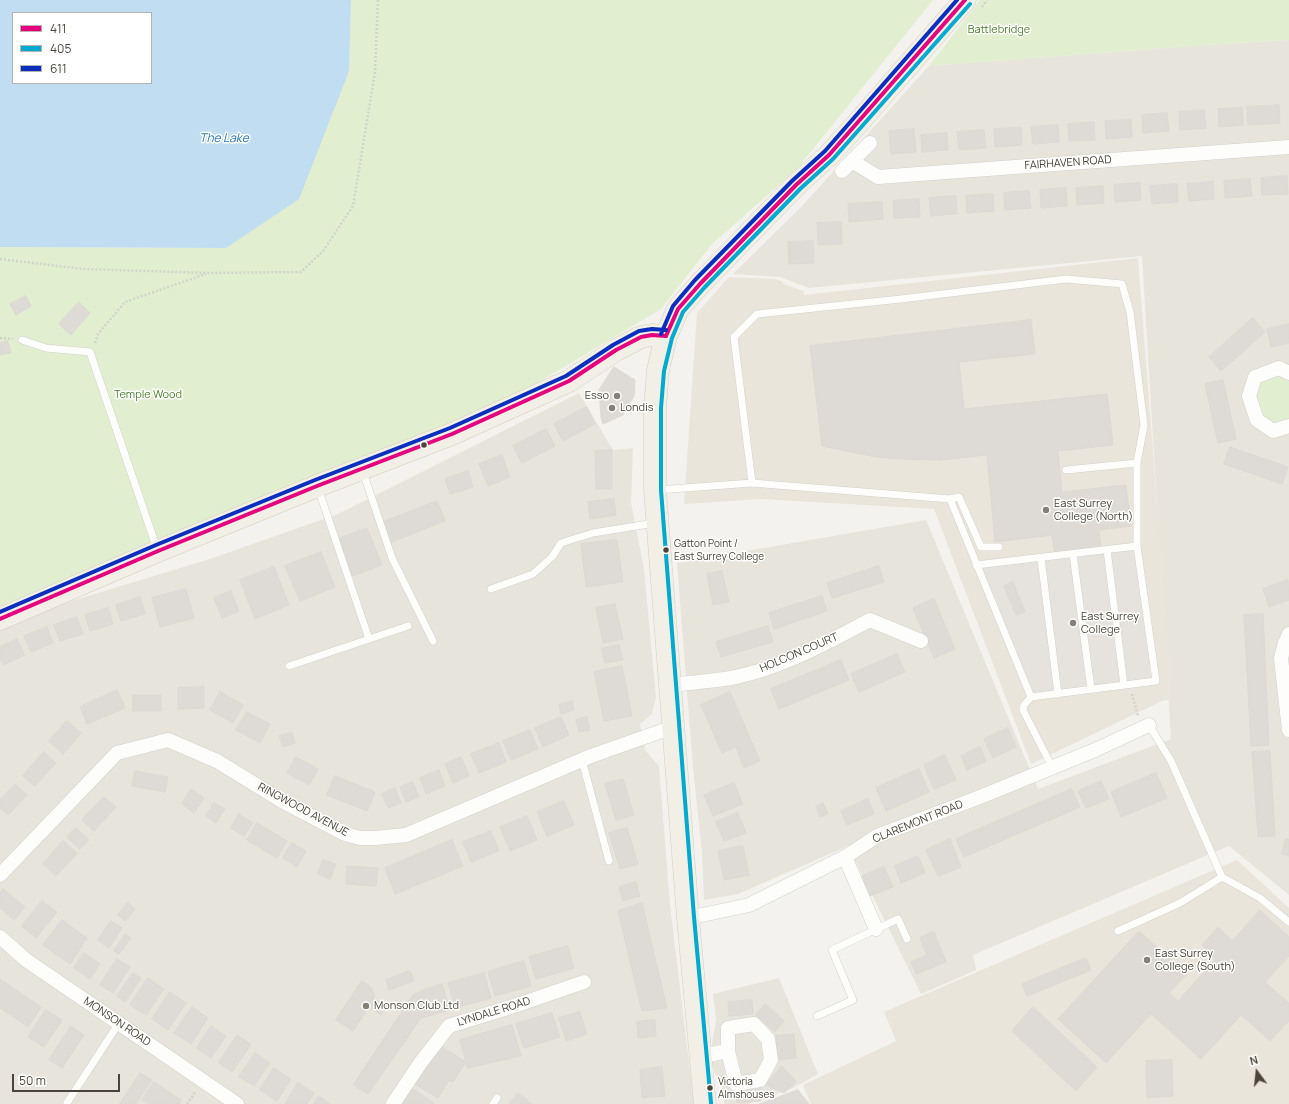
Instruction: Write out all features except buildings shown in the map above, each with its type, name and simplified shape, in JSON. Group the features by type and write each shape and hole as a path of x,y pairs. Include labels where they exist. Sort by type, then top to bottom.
{"main road":[{"path":"705,1104 688,918 657,523 655,490 655,408 658,370 666,336 678,309 695,289 796,185 829,155 964,0"},
{"path":"0,619 158,551 317,486 452,434 568,381 616,350 641,336 666,336"}],"street":[{"path":"842,171 870,143"},
{"name":"FAIRHAVEN ROAD","path":"852,160 878,177 1289,147"},
{"path":"1289,374 1279,368 1255,377 1249,396 1257,420 1273,431 1289,426"},
{"name":"HOLCON COURT","path":"670,685 732,677 770,667 822,645 870,620 921,641"},
{"path":"1289,634 1281,658 1289,730"},
{"name":"CLAREMONT ROAD","path":"688,918 749,905 845,857 878,836 980,797 1095,750 1145,726"},
{"name":"RINGWOOD AVENUE","path":"0,875 117,753 168,740 217,761 282,800 345,834 360,838 383,838 406,835 582,760 673,727"},
{"path":"845,857 876,929"},
{"name":"MONSON ROAD","path":"0,937 26,960 237,1104"},
{"name":"LYNDALE ROAD","path":"393,1104 421,1062 449,1026 584,982"},
{"path":"701,1056 728,1051"}],"lane":[{"path":"752,483 734,337 757,314 902,300 1066,279 1122,284 1130,312 1144,425 1137,463 1137,546 1156,681 1031,698 1024,705 1023,710 1052,767"},
{"path":"22,340 46,348 90,352 158,551"},
{"path":"1066,470 1137,463"},
{"path":"362,469 392,558 433,641"},
{"path":"655,490 752,483 950,499 960,497 981,547 999,547"},
{"path":"317,486 369,639"},
{"path":"950,499 1031,698"},
{"path":"491,589 533,574 552,558 561,543 593,533 657,523"},
{"path":"976,565 1137,546"},
{"path":"1107,550 1127,685"},
{"path":"1073,554 1091,689"},
{"path":"1041,558 1058,694"},
{"path":"289,666 408,626"},
{"path":"1145,726 1171,761 1222,877 1260,898 1289,922"},
{"path":"582,760 609,861"},
{"path":"1118,931 1180,903 1222,877"},
{"path":"818,1016 853,1000 832,950 898,919 906,939"},
{"path":"67,1103 119,1023"}],"path":[{"path":"0,259 83,268 209,273 302,272 323,251 353,206 375,72 378,0"},
{"path":"90,352 98,334 126,302 209,273"},
{"path":"1127,685 1145,726"}],"shaded area":[{"path":"1289,40 1289,895 1229,846 973,955 976,970 921,994 848,846 738,894 704,900 702,852 693,768 677,563 926,520 1038,789 1171,739 1142,256 809,288 780,277 733,274 803,205 929,66"},
{"name":"East Surrey College (North)","path":"1138,258 1172,699 1162,701 1031,764 934,509 761,499 684,504 697,313 729,277 775,279 783,282 783,284 804,291 804,295"},
{"path":"579,393 613,450 633,448 631,503 644,569 656,697 652,714 640,724 645,750 659,766 670,905 694,1104 0,1104 0,630 55,606 210,559 338,514"},
{"name":"East Surrey College","path":"1135,549 1151,679 1033,695 979,567"},
{"name":"East Surrey College (South)","path":"1237,860 1289,908 1289,1104 811,1104 803,1085 896,1041 884,1012"},
{"path":"779,978 818,1074 793,1088 748,1104 724,1104 723,1089 717,1079 710,1057 716,1019 713,994"}],"green space":[{"name":"Temple Wood","path":"351,0 933,0 797,169 711,245 661,309 452,434 0,619 0,247 226,248 349,72"},
{"name":"Battlebridge","path":"980,0 1289,0 1289,40 929,66"},
{"path":"1275,376 1289,381 1289,417 1277,422 1270,421 1259,414 1255,389 1260,382"}],"water":[{"name":"The Lake","path":"0,0 351,0 349,71 299,199 226,248 0,247"}],"transit line":[{"name":"611","path":"661,334 673,306 695,280 792,181 825,151 957,0"},
{"name":"411","path":"666,336 678,309 700,284 796,185 829,155 965,0"},
{"name":"405","path":"711,1103 694,917 661,490 661,408 664,371 672,338 683,312 704,288 800,189 833,159 970,4"},
{"name":"611","path":"0,612 156,545 315,480 450,428 566,376 613,345 639,331 652,329 666,330"},
{"name":"411","path":"0,619 158,551 317,486 452,434 569,381 616,350 641,337 652,335 666,336"}],"place":[{"name":"Esso","path":"617,396"},
{"name":"Londis","path":"612,408"},
{"name":"East Surrey College (North)","path":"1046,510"},
{"name":"Gatton Point / East Surrey College","path":"666,550"},
{"name":"East Surrey College","path":"1073,623"},
{"name":"East Surrey College (South)","path":"1147,960"},
{"name":"Monson Club Ltd","path":"366,1006"},
{"name":"Victoria Almshouses","path":"710,1088"}]}
